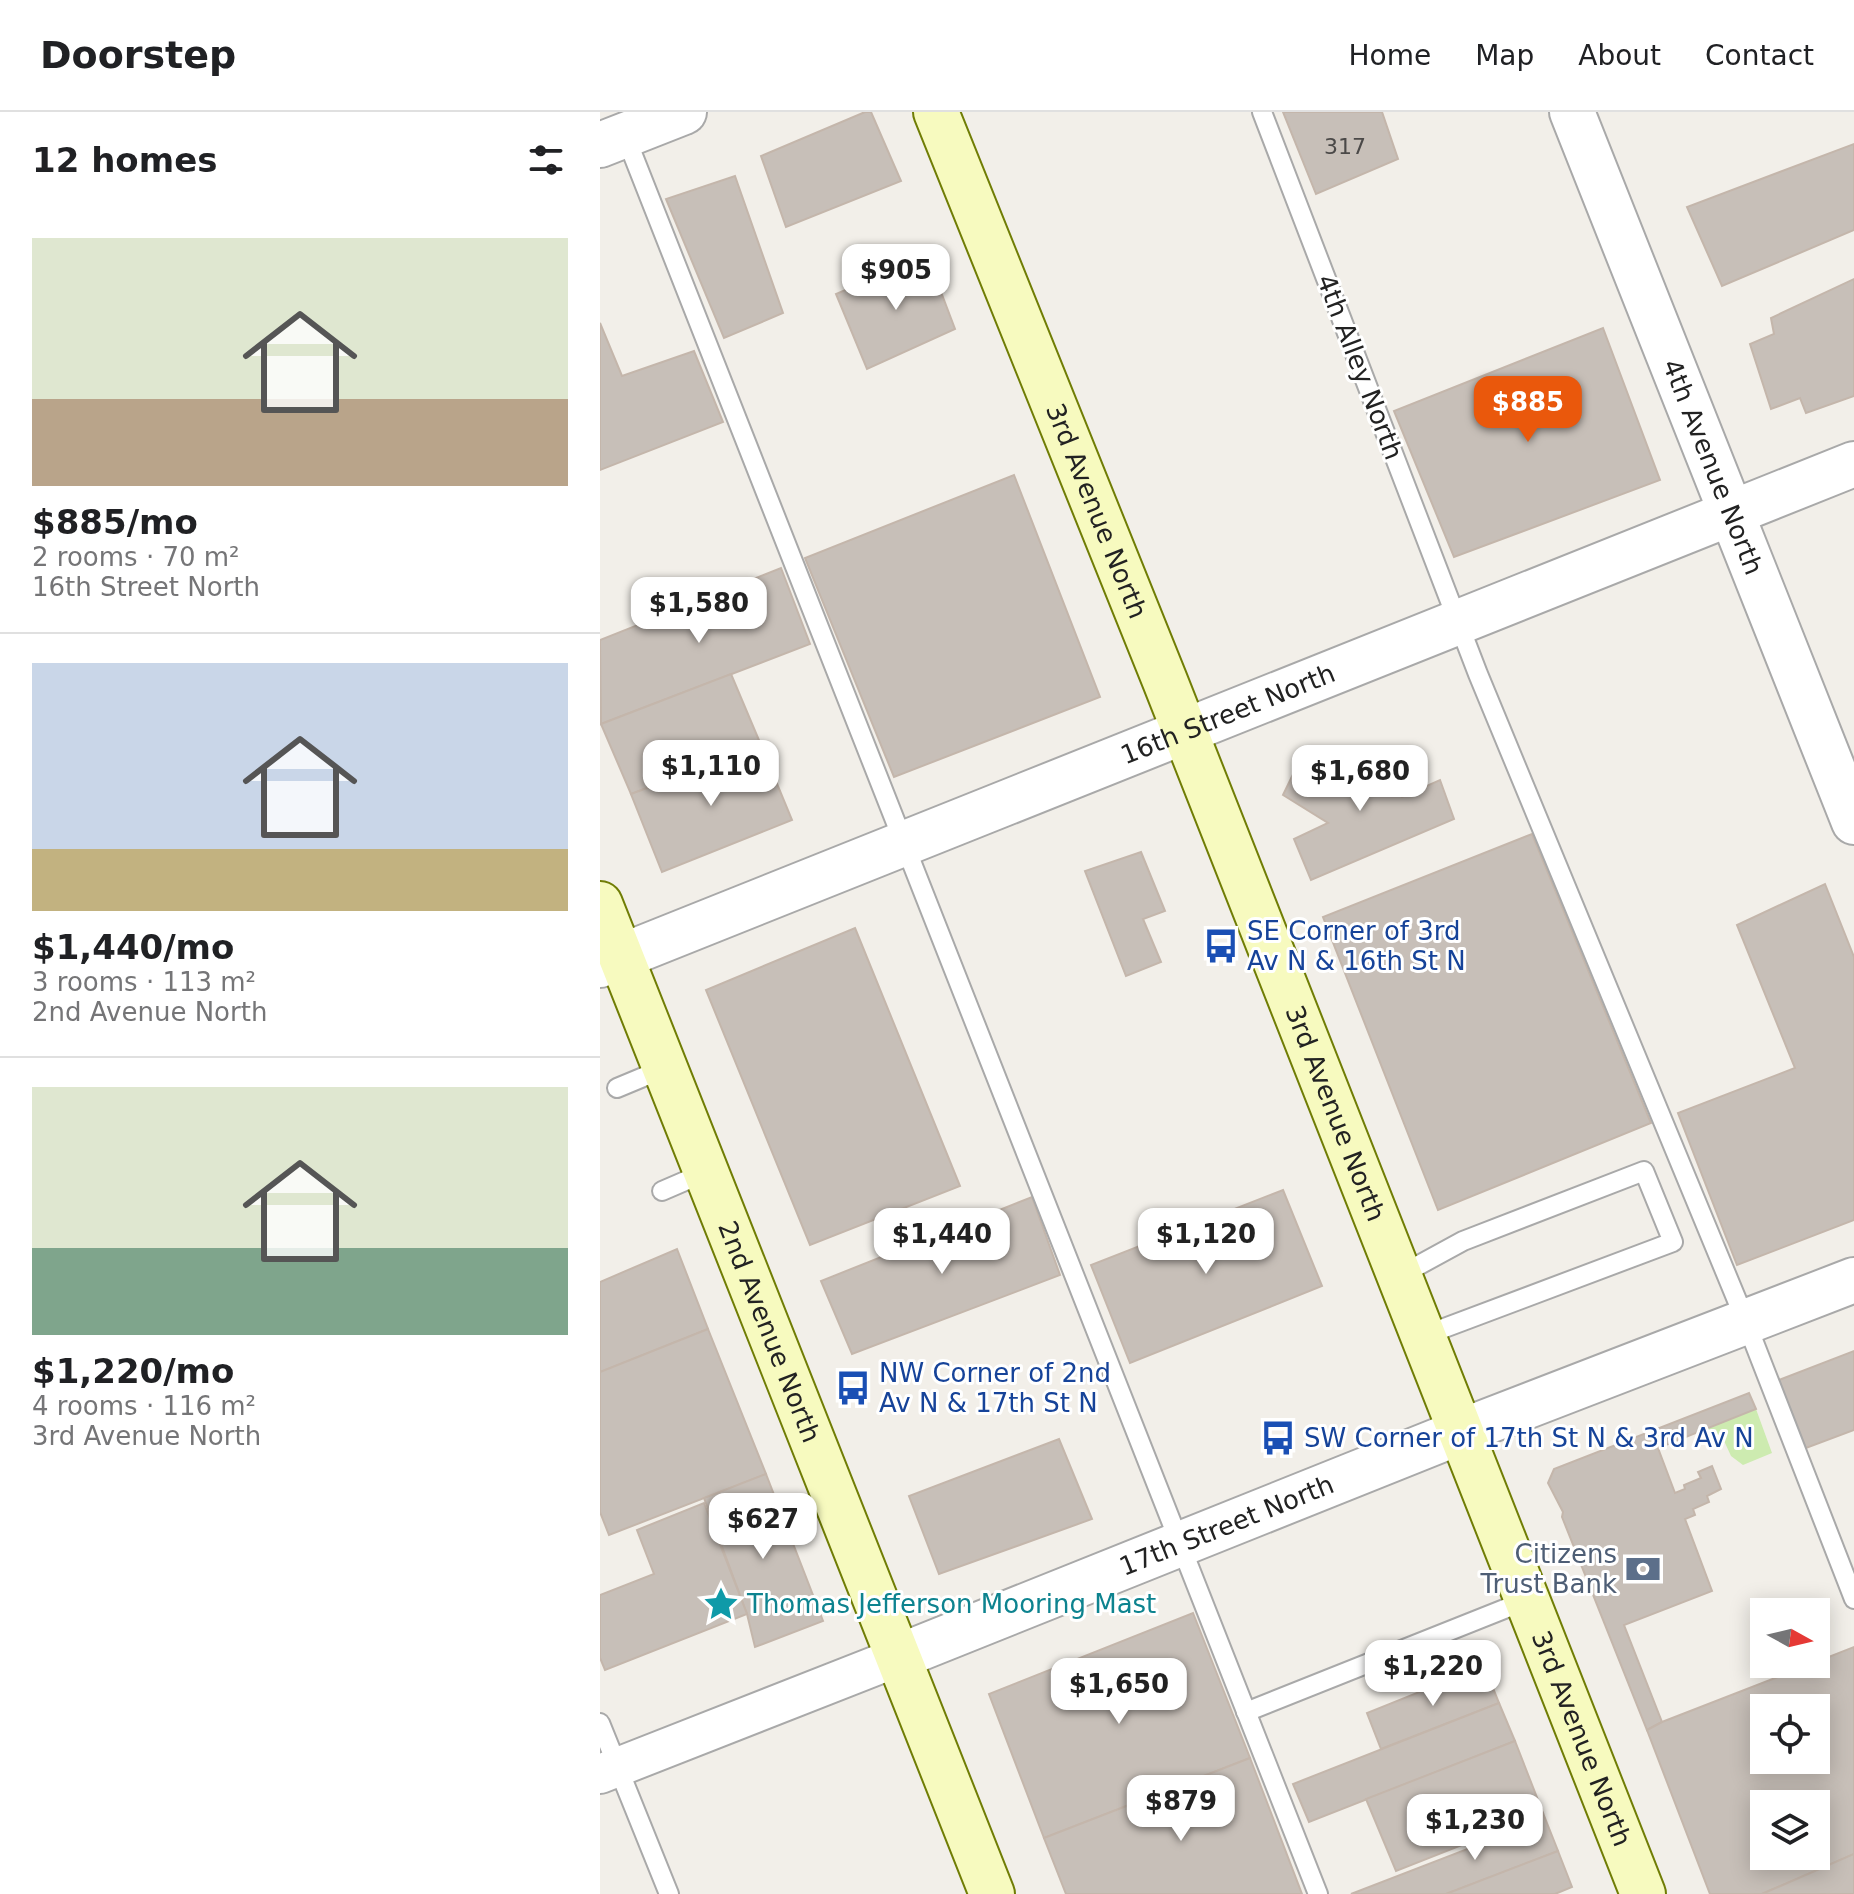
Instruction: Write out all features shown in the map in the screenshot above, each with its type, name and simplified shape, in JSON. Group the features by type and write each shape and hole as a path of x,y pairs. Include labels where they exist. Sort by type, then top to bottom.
{"main road":[{"name":"3rd Avenue North","path":"936,112 1643,1894"},
{"name":"2nd Avenue North","path":"600,904 611,961 665,1068 992,1894"}],"street":[{"path":"613,140 684,112"},
{"name":"4th Avenue North","path":"1572,112 1854,822"},
{"name":"16th Street North","path":"611,961 1854,464"},
{"name":"17th Street North","path":"609,1771 1460,1432 1854,1280"}],"lane":[{"name":"4th Alley North","path":"1262,112 1458,622 1746,1322 1854,1599"},
{"path":"613,140 904,843 1318,1894"},
{"path":"617,1088 665,1068"},
{"path":"1399,1276 1463,1241 1644,1171 1673,1242 1423,1336"},
{"path":"662,1191 706,1172"},
{"path":"1246,1712 1527,1600"},
{"path":"600,1723 609,1771 669,1894"}],"green space":[{"path":"1756,1409 1772,1453 1743,1465 1731,1456 1725,1443 1703,1430"}],"building":[{"path":"871,112 901,181 786,227 761,156"},
{"path":"1283,112 1382,112 1398,159 1316,194"},
{"path":"1854,144 1854,230 1722,286 1687,207"},
{"path":"735,176 783,313 724,338 666,199"},
{"path":"927,255 955,329 867,369 836,294"},
{"path":"1854,279 1854,396 1806,413 1800,398 1771,409 1750,344 1774,334 1771,318"},
{"path":"600,323 622,376 694,351 723,422 600,470"},
{"path":"1603,328 1660,480 1454,557 1394,411"},
{"path":"1014,475 1100,697 894,777 805,558"},
{"path":"781,568 810,644 601,724 600,640"},
{"path":"731,674 761,745 631,794 601,724"},
{"path":"761,745 792,820 662,872 631,794"},
{"path":"1386,758 1402,797 1440,780 1454,819 1311,880 1294,839 1328,823 1283,795 1299,762 1344,774"},
{"path":"1532,834 1651,1123 1438,1210 1323,917"},
{"path":"1141,852 1165,911 1143,919 1161,962 1126,976 1085,871"},
{"path":"1825,884 1854,957 1854,1220 1737,1265 1678,1113 1795,1068 1737,925"},
{"path":"855,928 960,1186 810,1245 706,990"},
{"path":"1283,1190 1322,1286 1130,1363 1091,1265"},
{"path":"1032,1197 1060,1275 852,1354 821,1281"},
{"path":"677,1249 708,1329 600,1372 600,1282"},
{"path":"708,1329 766,1474 609,1535 600,1512 600,1372"},
{"path":"1854,1351 1854,1430 1806,1448 1779,1380"},
{"name":"Citizens Trust Bank","path":"1749,1393 1756,1409 1658,1448 1675,1493 1685,1489 1684,1485 1701,1478 1698,1472 1712,1466 1721,1489 1707,1496 1709,1502 1693,1509 1695,1515 1685,1519 1712,1591 1624,1625 1662,1722 1647,1730 1562,1517 1563,1512 1548,1483 1554,1469"},
{"path":"1059,1439 1092,1519 939,1574 909,1496"},
{"path":"766,1474 823,1621 755,1647 747,1614 704,1498"},
{"path":"704,1503 747,1614 605,1670 600,1658 600,1595 654,1574 637,1530"},
{"path":"1193,1613 1250,1758 1044,1838 989,1694"},
{"path":"1854,1647 1854,1854 1830,1864 1830,1790 1750,1790 1750,1870 1817,1870 1762,1894 1710,1894 1647,1730 1775,1678 1830,1678 1830,1656"},
{"path":"1484,1666 1499,1703 1381,1749 1367,1713"},
{"path":"1499,1703 1515,1741 1309,1822 1293,1784"},
{"path":"1515,1741 1543,1813 1396,1871 1366,1799"},
{"path":"1250,1758 1302,1894 1066,1894 1044,1838"},
{"path":"1543,1813 1558,1851 1446,1894 1351,1894 1504,1835 1502,1828"},
{"path":"1558,1851 1572,1887 1555,1894 1446,1894"},
{"path":"1854,1854 1854,1894 1762,1894 1817,1870 1830,1870 1830,1864"}],"place":[{"name":"SE Corner of 3rd Av N & 16th St N","path":"1221,946"},
{"name":"NW Corner of 2nd Av N & 17th St N","path":"853,1388"},
{"name":"SW Corner of 17th St N & 3rd Av N","path":"1278,1438"},
{"name":"Citizens Trust Bank","path":"1643,1569"},
{"name":"Thomas Jefferson Mooring Mast","path":"721,1604"}]}
